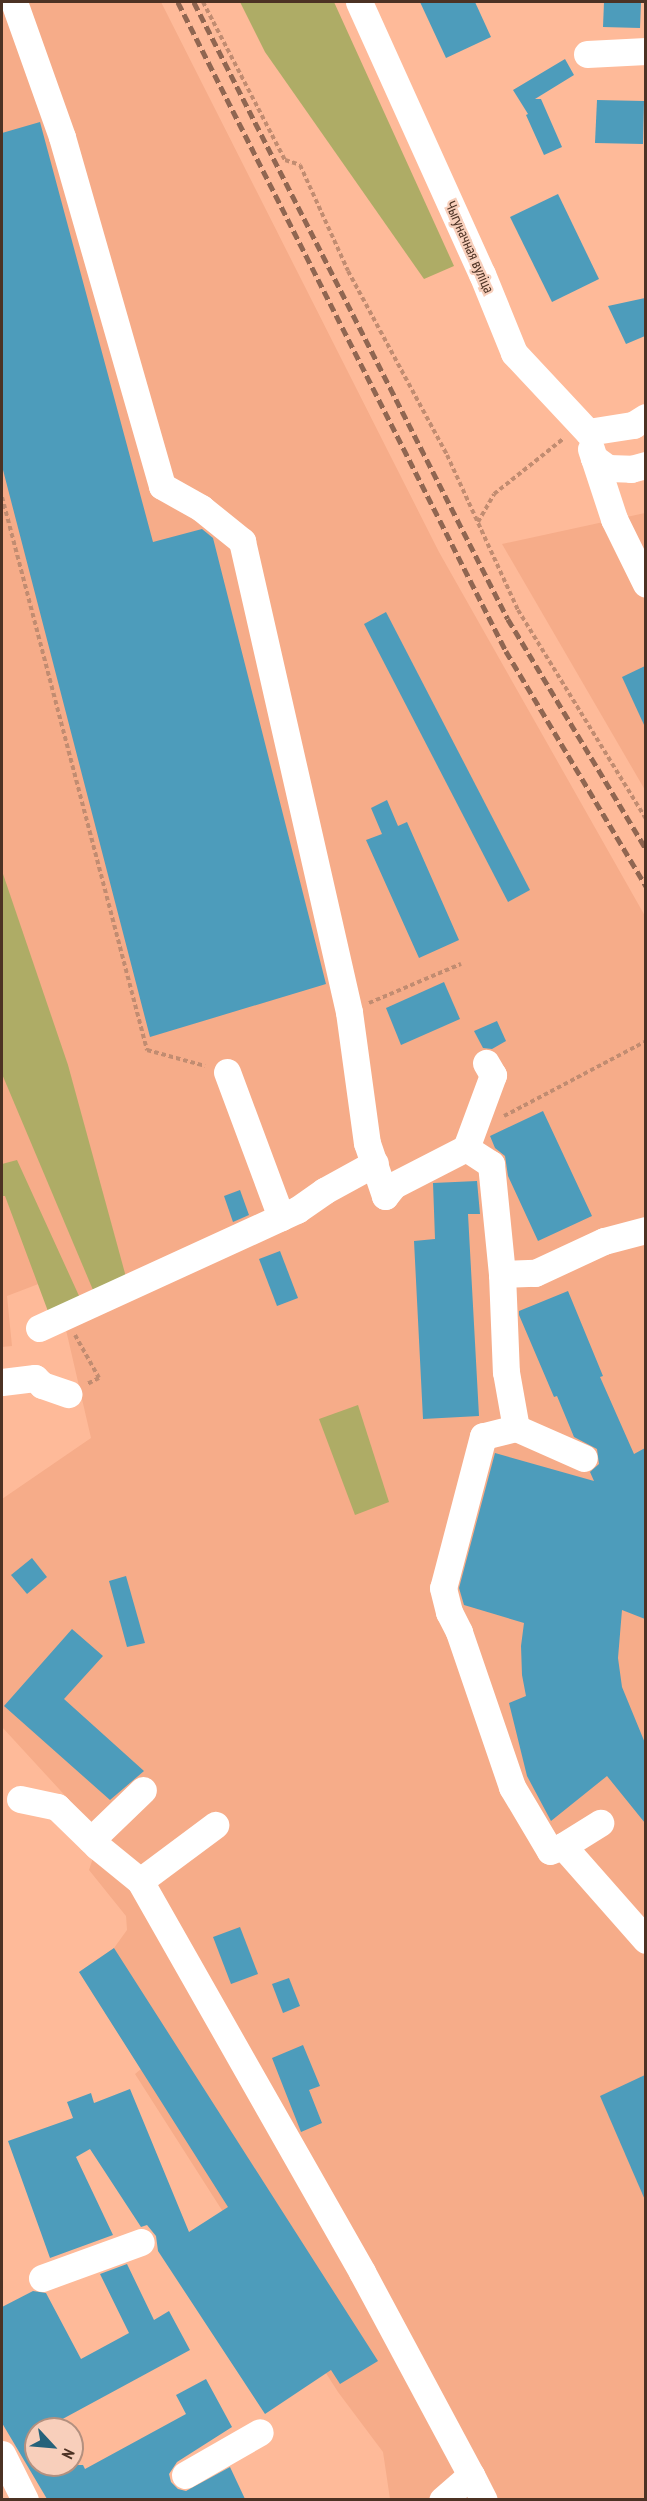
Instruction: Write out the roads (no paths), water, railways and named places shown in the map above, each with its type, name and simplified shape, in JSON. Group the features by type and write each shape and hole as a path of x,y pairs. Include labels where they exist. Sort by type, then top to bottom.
{"street":[{"path":"14,2 62,137 162,486 201,508 242,541 349,1012 367,1143 385,1196 394,1185 466,1148 493,1075 486,1063"},
{"name":"Чыгуначная вуліца","path":"359,2 482,273 514,353 585,430"},
{"path":"587,54 645,51"},
{"path":"639,421 585,430 614,519 645,584"},
{"path":"594,458 608,468 631,468 645,465"},
{"path":"227,1072 281,1217"},
{"path":"466,1148 491,1164 502,1274 506,1372 516,1428"},
{"path":"39,1328 308,1204 324,1191 375,1163"},
{"path":"502,1274 535,1273 604,1241 645,1230"},
{"path":"2,1383 35,1378 42,1385 68,1394"},
{"path":"584,1458 516,1428 483,1436 443,1588 449,1612 459,1632 512,1787 550,1851 563,1846 600,1823"},
{"path":"91,1840 143,1790"},
{"path":"20,1799 57,1807 91,1840 140,1881 362,2272 484,2499"},
{"path":"140,1881 215,1825"},
{"path":"563,1846 645,1940"},
{"path":"42,2278 141,2242"},
{"path":"186,2475 260,2432"},
{"path":"2,2454 25,2499"},
{"path":"442,2499 471,2475"}],"railway":[{"path":"178,2 506,651 646,886"},
{"path":"194,2 508,619 646,849"}]}
